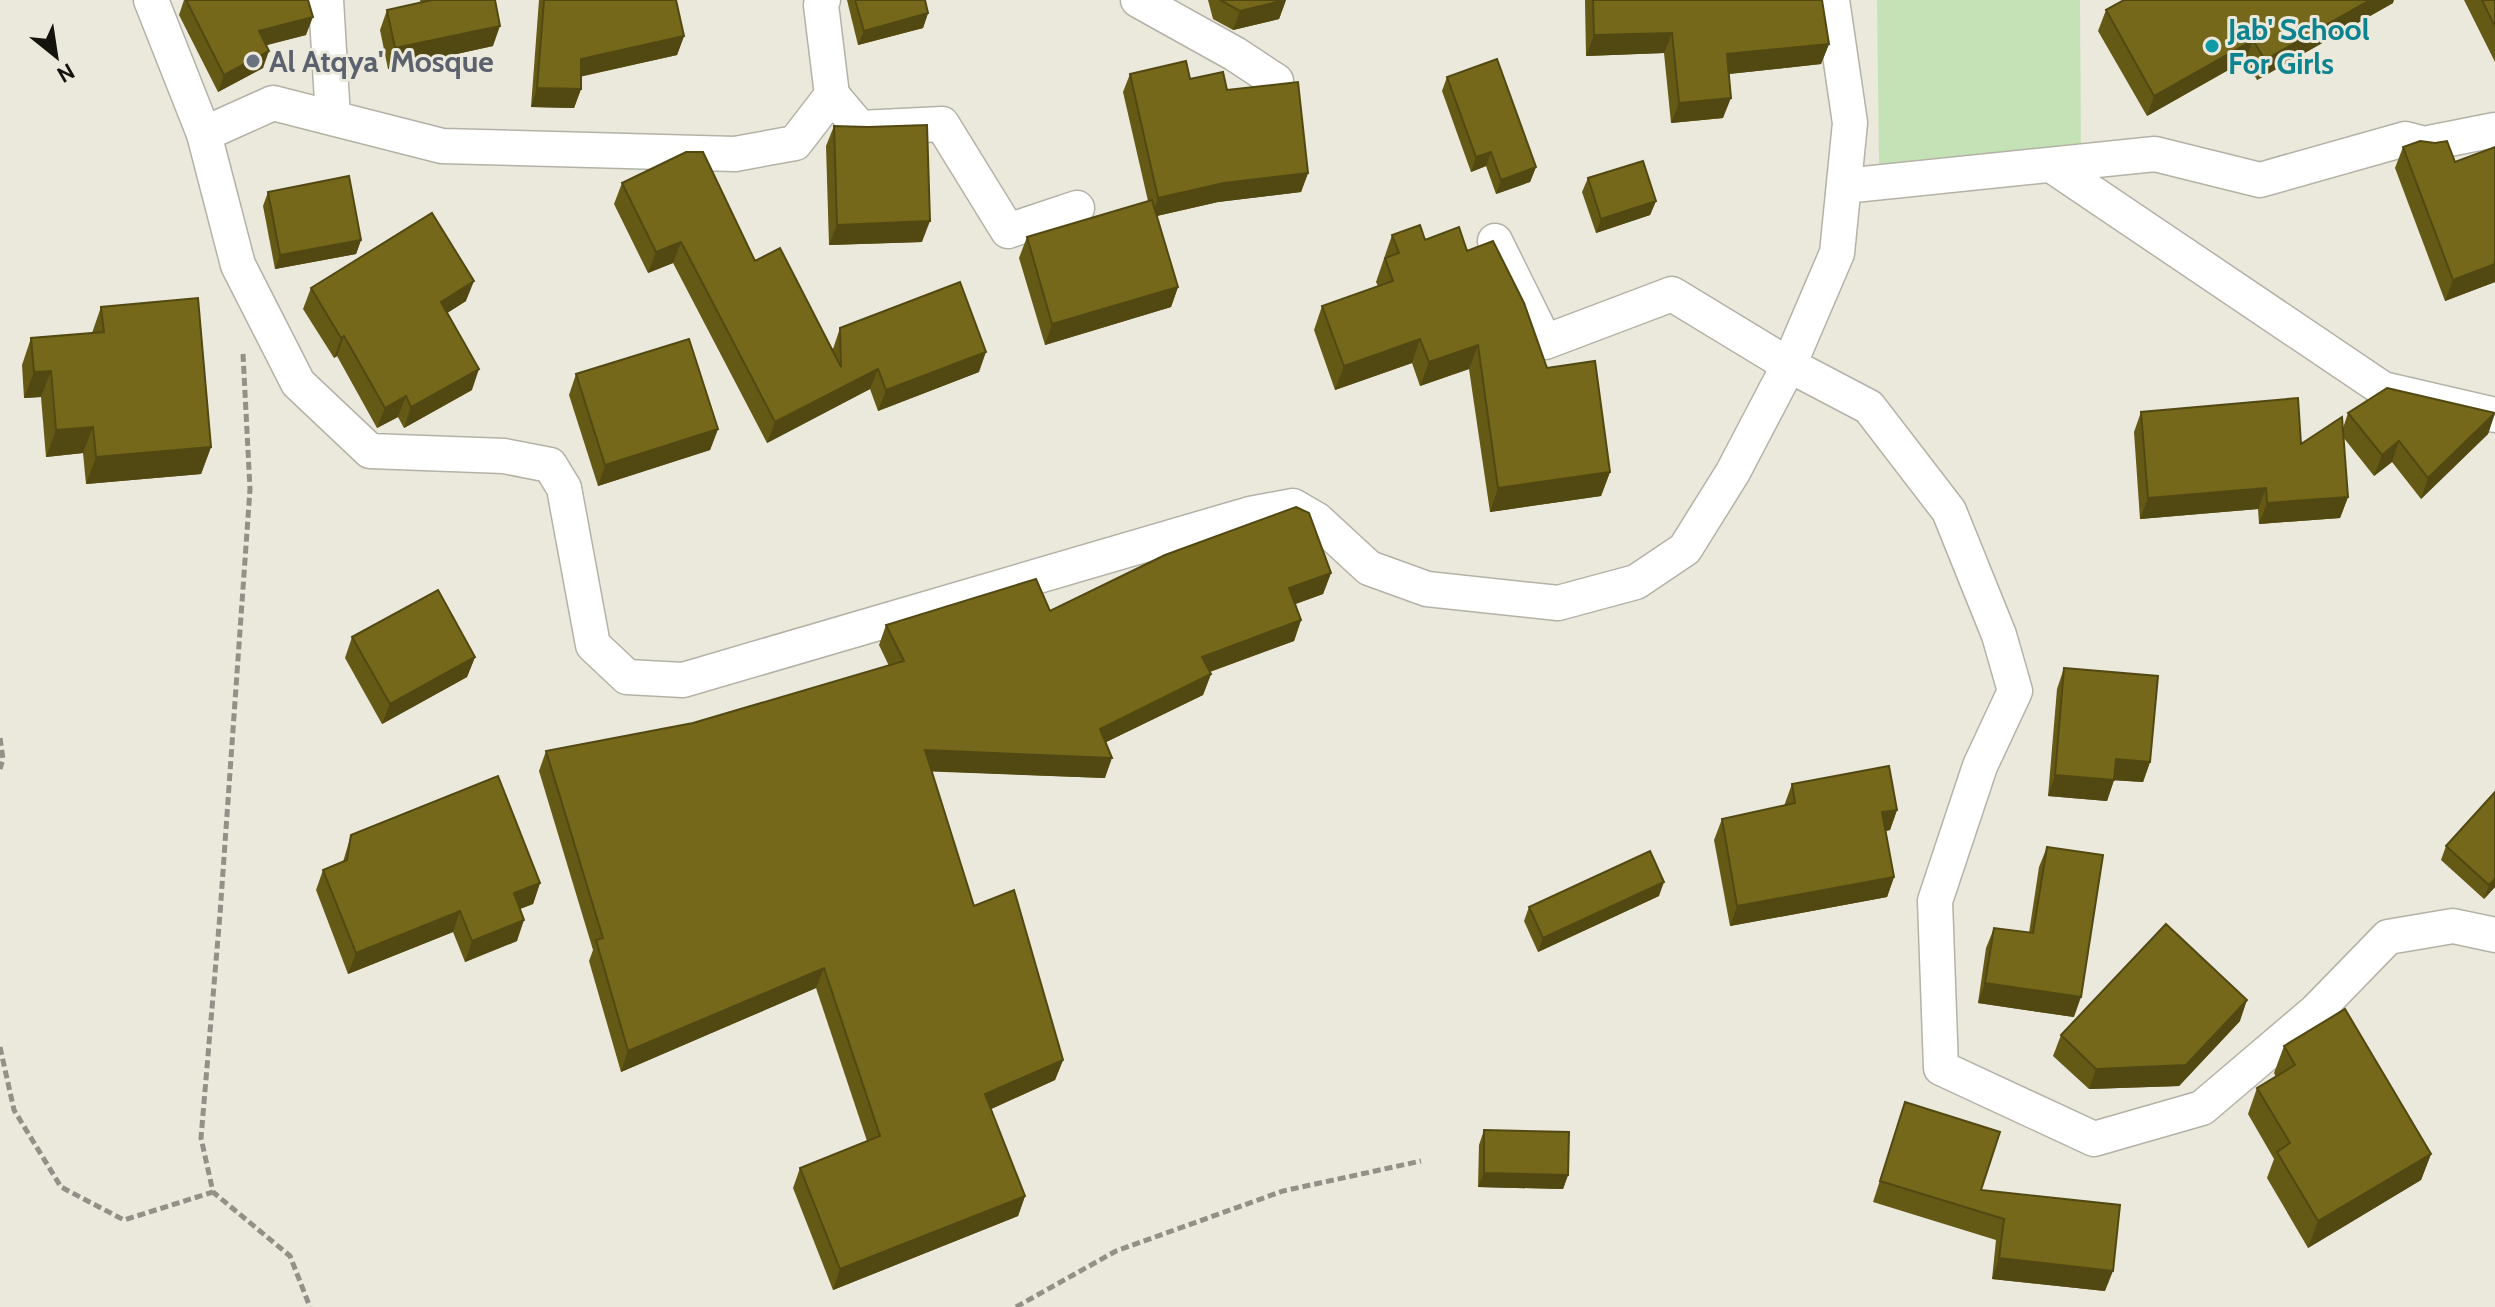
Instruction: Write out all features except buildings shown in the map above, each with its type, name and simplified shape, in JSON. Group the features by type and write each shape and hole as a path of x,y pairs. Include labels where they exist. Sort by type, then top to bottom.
{"street":[{"path":"151,0 204,134 238,265 298,383 370,451 504,456 550,465 564,488 593,645 627,677 683,680 1250,514 1293,506 1317,520 1369,568 1427,589 1558,603 1636,582 1685,549 1733,472 1789,365 1837,253 1850,123 1832,0"},
{"path":"326,0 333,118"},
{"path":"823,0 821,5 832,95 860,128 942,124 1008,231 1077,208"},
{"path":"1138,0 1235,54 1276,81"},
{"path":"204,134 273,103 442,146 735,154 795,143 832,95"},
{"path":"1844,186 2155,154 2260,180 2405,139 2424,144 2495,130"},
{"path":"2051,165 2383,389 2495,415"},
{"path":"1495,241 1545,342 1672,294 1789,365 1869,407 1949,511 1999,635 2015,691 1980,766 1935,901 1941,1068 2094,1139 2202,1108 2316,1011 2388,937 2453,926 2495,935"}],"path":[{"path":"242,340 250,489 201,1138 213,1192 290,1256 310,1307"},
{"path":"0,738 3,759 0,769"},
{"path":"0,1047 14,1110 61,1187 124,1220 213,1192"},
{"path":"1016,1307 1116,1251 1185,1226 1283,1191 1421,1161"}],"green space":[{"path":"1877,0 2080,0 2081,161 1879,164"}],"place":[{"name":"Jab' School For Girls","path":"2212,46"},
{"name":"Al Atqya' Mosque","path":"253,61"}]}
